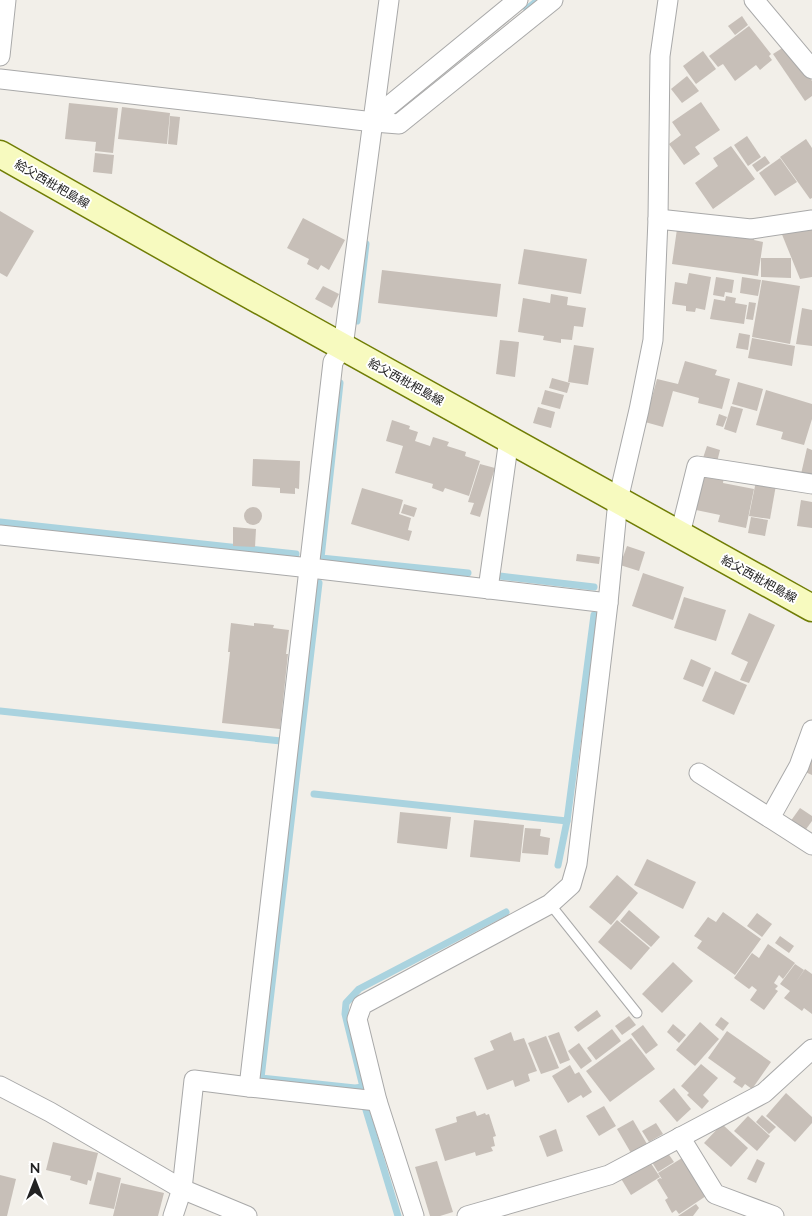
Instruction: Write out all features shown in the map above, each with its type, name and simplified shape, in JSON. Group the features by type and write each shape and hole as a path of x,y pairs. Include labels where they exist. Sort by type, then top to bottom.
{"main road":[{"name":"給父西枇杷島線","path":"0,154 812,608"}],"street":[{"path":"0,56 6,0"},
{"path":"249,1087 333,362 343,347 389,0"},
{"path":"374,120 518,0"},
{"path":"0,79 398,124 553,0"},
{"path":"414,1216 377,1101 357,1019 362,1005 550,904 571,885 577,864 608,603 618,500 653,340 658,219 660,56 668,0"},
{"path":"754,0 812,69"},
{"path":"658,219 751,229 812,220"},
{"path":"488,588 510,439"},
{"path":"680,534 697,466 812,484"},
{"path":"0,535 310,568 608,603"},
{"path":"770,818 799,766 812,730"},
{"path":"698,773 812,845"},
{"path":"467,1216 610,1175 764,1093 812,1050"},
{"path":"173,1216 182,1189 194,1080 377,1101"},
{"path":"0,1086 50,1112 182,1189 247,1216"},
{"path":"680,1138 715,1194 774,1216"}],"lane":[{"path":"550,904 638,1013"}],"building":[{"path":"742,16 748,25 735,35 728,26"},
{"path":"749,26 771,54 769,56 772,60 760,70 756,65 735,81 723,64 718,67 709,56"},
{"path":"787,45 812,81 812,96 805,101 773,54"},
{"path":"703,51 716,69 696,84 683,66"},
{"path":"687,76 699,91 682,103 671,89"},
{"path":"701,102 720,130 695,147 700,154 684,165 669,144 681,135 672,122"},
{"path":"69,103 118,108 113,153 95,151 96,142 65,139"},
{"path":"122,107 170,113 167,144 118,139"},
{"path":"170,116 180,117 177,145 168,144"},
{"path":"747,136 761,157 748,166 734,145"},
{"path":"806,139 812,148 812,198 810,199 780,157"},
{"path":"731,146 755,179 713,209 695,183 718,166 713,158"},
{"path":"95,153 114,155 112,174 93,172"},
{"path":"765,156 770,163 757,172 752,165"},
{"path":"780,158 797,182 775,196 759,173"},
{"path":"0,211 34,231 7,277 0,273"},
{"path":"303,218 345,240 329,270 321,265 318,270 307,264 309,259 287,248"},
{"path":"812,227 812,277 800,279 781,232"},
{"path":"677,229 736,238 736,234 755,236 754,240 763,242 758,276 672,264"},
{"path":"524,249 587,259 581,294 518,284"},
{"path":"761,258 791,258 791,278 761,277"},
{"path":"382,270 501,284 497,317 378,303"},
{"path":"689,273 711,277 705,310 696,308 695,312 686,311 686,306 672,304 675,282 687,284"},
{"path":"716,277 734,280 732,293 725,292 724,297 713,295"},
{"path":"742,277 761,280 758,296 740,293"},
{"path":"762,280 800,286 790,344 752,337"},
{"path":"323,286 339,294 332,308 315,299"},
{"path":"551,294 568,297 567,305 586,308 583,327 574,326 572,340 561,339 561,343 543,340 544,336 518,332 523,298 550,303"},
{"path":"726,296 736,298 735,303 747,305 744,324 710,319 714,299 725,301"},
{"path":"749,302 756,303 753,320 746,319"},
{"path":"802,308 812,310 812,346 796,344"},
{"path":"739,333 750,335 748,350 736,348"},
{"path":"752,338 795,346 792,366 748,358"},
{"path":"500,340 519,342 515,377 496,374"},
{"path":"574,345 594,348 588,385 568,382"},
{"path":"685,361 717,370 715,375 730,379 722,409 698,403 699,398 673,391 663,427 645,422 657,379 678,384"},
{"path":"552,378 570,383 567,393 549,388"},
{"path":"738,382 763,389 757,411 732,404"},
{"path":"545,390 564,395 560,409 541,404"},
{"path":"766,390 812,404 812,419 804,445 781,439 783,432 756,425"},
{"path":"731,406 743,409 736,433 724,429"},
{"path":"538,407 555,412 551,428 533,423"},
{"path":"719,414 727,417 723,427 716,425"},
{"path":"392,420 410,426 409,429 418,432 415,441 430,446 433,437 449,442 447,446 466,452 465,456 480,461 469,496 445,488 443,492 432,488 433,484 395,473 403,446 386,441"},
{"path":"707,446 720,450 717,462 703,458"},
{"path":"807,448 812,450 812,476 801,474"},
{"path":"253,459 300,461 299,489 295,488 295,494 280,493 280,488 252,486"},
{"path":"480,464 495,468 480,517 470,514 474,503 468,502"},
{"path":"703,472 724,476 723,483 754,489 746,528 718,522 720,515 696,510"},
{"path":"756,481 776,485 770,519 749,516"},
{"path":"362,488 403,500 399,514 411,518 408,530 412,531 409,541 351,524"},
{"path":"801,500 812,502 812,528 797,526"},
{"path":"404,504 417,508 414,517 401,513"},
{"path":"253,507 259,510 262,516 259,522 253,525 247,522 244,516 247,510"},
{"path":"751,517 768,520 765,536 748,533"},
{"path":"233,527 256,529 255,547 233,546"},
{"path":"627,546 645,552 639,571 620,565"},
{"path":"577,554 600,557 599,564 576,561"},
{"path":"643,573 684,587 673,620 632,606"},
{"path":"684,597 726,610 716,641 674,628"},
{"path":"749,613 775,625 749,683 740,680 748,662 731,654"},
{"path":"231,623 254,626 254,623 274,625 273,628 289,630 280,729 222,723 230,652 228,652"},
{"path":"691,659 711,668 703,687 683,679"},
{"path":"715,671 747,685 734,715 702,701"},
{"path":"812,751 812,775 803,771"},
{"path":"800,808 812,816 812,821 804,832 790,822"},
{"path":"400,812 451,817 447,849 397,843"},
{"path":"474,820 524,825 520,862 470,857"},
{"path":"525,828 541,829 540,836 550,838 548,855 522,853"},
{"path":"647,859 696,882 683,909 634,885"},
{"path":"617,875 638,893 611,925 589,907"},
{"path":"629,910 660,937 651,947 620,921"},
{"path":"723,912 761,939 735,975 697,948 702,941 694,936 708,917 716,922"},
{"path":"757,913 772,924 762,937 747,926"},
{"path":"617,920 650,948 631,970 598,942"},
{"path":"780,936 794,946 789,953 775,943"},
{"path":"768,944 795,963 783,979 779,975 774,983 778,986 775,989 778,991 764,1010 750,1000 757,990 752,986 749,989 734,978 752,953 759,958"},
{"path":"673,962 693,981 662,1013 642,994"},
{"path":"795,964 804,970 796,982 805,969 812,974 812,1014 804,1008 802,1011 784,998 790,991 780,984"},
{"path":"597,1010 601,1016 578,1032 574,1027"},
{"path":"629,1016 636,1025 622,1035 615,1026"},
{"path":"721,1017 729,1023 723,1031 715,1025"},
{"path":"700,1022 719,1039 695,1066 676,1050"},
{"path":"673,1024 686,1035 679,1043 667,1032"},
{"path":"643,1025 658,1045 646,1054 631,1034"},
{"path":"612,1029 621,1041 596,1060 587,1048"},
{"path":"727,1031 771,1062 752,1089 745,1084 742,1088 733,1082 736,1078 708,1058"},
{"path":"511,1032 514,1041 524,1038 537,1071 528,1074 530,1081 515,1087 513,1080 487,1090 474,1058 494,1050 490,1041"},
{"path":"559,1032 570,1060 560,1064 548,1036"},
{"path":"546,1036 559,1068 541,1074 528,1043"},
{"path":"631,1038 655,1069 610,1102 586,1071"},
{"path":"579,1043 592,1061 581,1069 568,1051"},
{"path":"701,1064 718,1078 703,1095 709,1101 702,1109 687,1095 689,1093 681,1086"},
{"path":"570,1065 575,1074 579,1072 592,1092 583,1098 581,1095 568,1103 552,1076"},
{"path":"674,1088 691,1109 677,1122 659,1101"},
{"path":"786,1093 812,1117 812,1123 795,1142 766,1116"},
{"path":"604,1106 616,1126 599,1136 586,1116"},
{"path":"475,1111 477,1116 485,1113 486,1115 489,1114 496,1136 493,1137 495,1146 491,1147 493,1151 476,1156 475,1152 445,1161 435,1129 457,1122 456,1117"},
{"path":"762,1115 776,1127 769,1134 756,1122"},
{"path":"748,1116 770,1136 757,1151 734,1131"},
{"path":"633,1120 647,1144 631,1153 617,1129"},
{"path":"656,1123 663,1134 649,1142 642,1131"},
{"path":"722,1124 748,1148 731,1167 704,1143"},
{"path":"556,1129 563,1151 547,1157 539,1136"},
{"path":"53,1142 98,1153 91,1181 88,1180 87,1185 70,1180 71,1176 46,1170"},
{"path":"665,1149 674,1162 658,1172 650,1159"},
{"path":"682,1158 706,1196 679,1214 676,1210 672,1213 665,1200 668,1198 657,1180 662,1179 658,1173"},
{"path":"648,1159 660,1177 631,1195 620,1177"},
{"path":"757,1159 765,1163 756,1183 747,1179"},
{"path":"437,1161 453,1212 440,1216 430,1216 415,1167"},
{"path":"97,1172 121,1178 114,1209 89,1204"},
{"path":"0,1175 16,1179 7,1216 0,1216"},
{"path":"121,1183 164,1193 158,1216 113,1216"},
{"path":"696,1204 699,1208 693,1216 678,1216"}],"waterway":[{"path":"527,9 538,0"},
{"path":"357,321 366,244"},
{"path":"340,383 321,558 468,573"},
{"path":"0,522 296,554"},
{"path":"500,576 594,587"},
{"path":"319,583 261,1078 355,1088 363,1087 345,1014 346,1003 359,989 506,912"},
{"path":"558,865 567,821 594,615"},
{"path":"0,711 281,741"},
{"path":"314,794 567,821"},
{"path":"366,1110 398,1216"}]}
